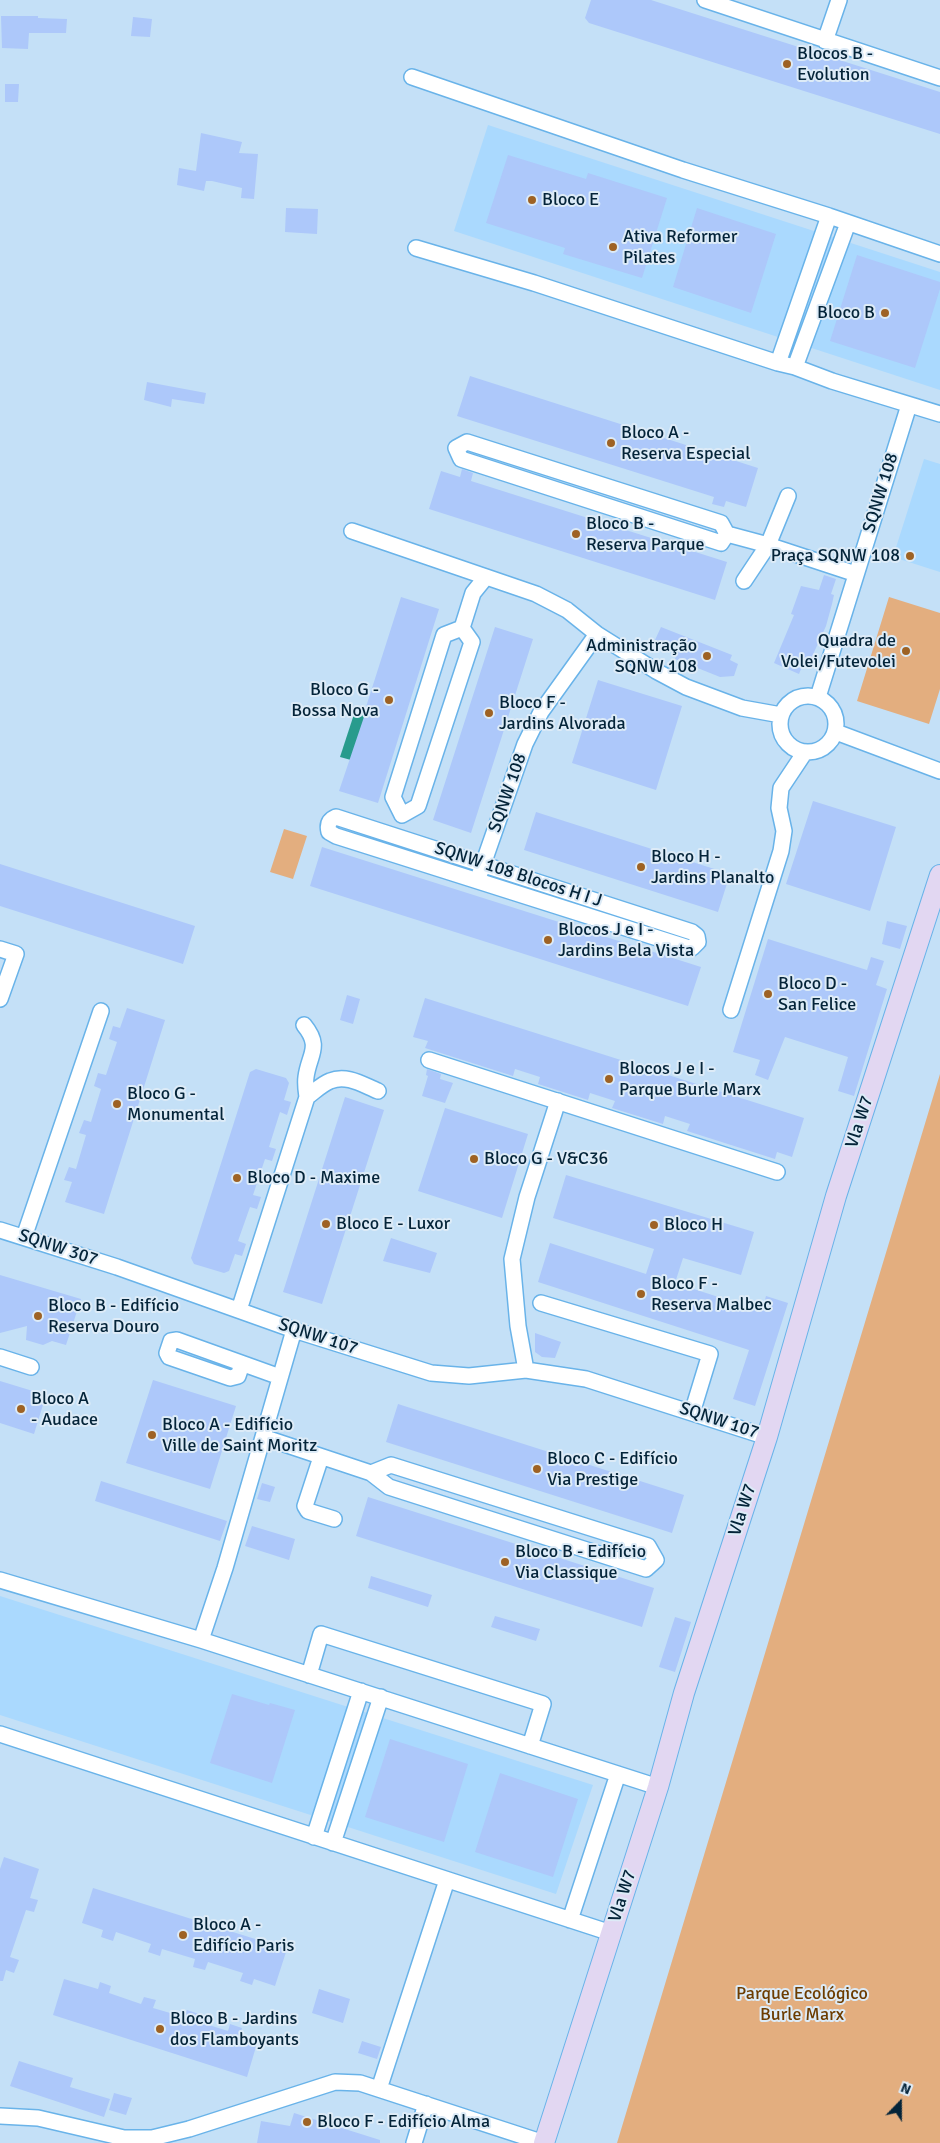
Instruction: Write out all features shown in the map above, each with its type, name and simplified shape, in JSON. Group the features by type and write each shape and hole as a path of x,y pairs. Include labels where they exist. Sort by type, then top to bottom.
{"main road":[{"name":"Vla W7","path":"544,2143 658,1786 684,1694 767,1437 836,1196 940,876"}],"street":[{"path":"705,0 940,78"},
{"path":"825,41 839,0"},
{"path":"412,77 695,174 829,216 940,254"},
{"path":"778,363 829,216"},
{"path":"796,367 848,223"},
{"path":"416,248 526,280 778,363 796,367 832,381 940,414"},
{"name":"SQNW 108","path":"818,697 909,405"},
{"path":"727,534 721,543 461,459 456,448 467,442 721,523 727,534 768,545 856,574"},
{"path":"744,581 768,545 788,496"},
{"path":"352,530 544,598 567,610 597,634 656,671 686,687 742,708 781,716"},
{"path":"462,628 473,593 486,577"},
{"path":"462,628 472,642 418,806 402,815 393,796 444,635 462,628"},
{"name":"SQNW 108","path":"478,882 526,744 541,712 597,634"},
{"path":"818,697 826,701 834,713 837,723 836,732 829,744 818,751 805,752 793,748 784,740 780,728 781,716 788,705 798,698 818,697"},
{"path":"836,732 940,771"},
{"path":"731,1010 781,851 784,831 779,808 781,788 805,752"},
{"name":"SQNW 108 Blocos H I J","path":"336,817 342,818 692,932 698,936 698,942 692,948 688,948 478,882 336,836 329,832 328,823 336,817"},
{"path":"0,949 16,954 0,999"},
{"path":"24,1237 101,1011"},
{"path":"238,1310 307,1097 306,1075 314,1048 312,1035 304,1025"},
{"path":"429,1060 777,1172"},
{"path":"307,1097 329,1081 342,1078 355,1081 378,1092"},
{"path":"526,1370 518,1326 512,1259 527,1197 558,1101"},
{"name":"SQNW 307","path":"0,1230 117,1267"},
{"name":"SQNW 107","path":"117,1267 294,1330 432,1373 469,1376 526,1370 586,1379 767,1437"},
{"path":"541,1304 710,1354 692,1413"},
{"path":"201,1640 225,1568 294,1330"},
{"path":"0,1357 31,1367"},
{"path":"242,1364 280,1378"},
{"path":"263,1437 371,1474 388,1487 646,1569 656,1560 648,1546 391,1465 371,1474"},
{"path":"321,1457 305,1506 308,1511 334,1519"},
{"path":"0,1580 361,1690 658,1786"},
{"path":"309,1675 321,1634 542,1704 530,1746"},
{"path":"314,1836 361,1690"},
{"path":"333,1843 381,1697"},
{"path":"0,1734 611,1933"},
{"path":"570,1920 618,1774"},
{"path":"379,2090 447,1880"},
{"path":"0,2116 38,2118 97,2137 152,2138 191,2136 335,2082 360,2083 544,2143"},
{"path":"414,2143 426,2104"}],"shaded area":[{"path":"488,125 940,272 940,390 454,231"},
{"path":"924,459 940,464 940,572 893,557"},
{"path":"356,708 367,711 351,760 340,757"},
{"path":"0,1596 593,1785 556,1894 0,1715"}],"green space":[{"name":"Quadra de Volei/Futevolei","path":"889,597 940,613 940,689 929,724 857,701"},
{"path":"284,829 307,836 293,879 270,872"},
{"name":"Parque Ecológico Burle Marx","path":"940,1074 940,2143 617,2143"}],"building":[{"name":"Blocos B - Evolution","path":"591,0 651,0 940,92 940,134 589,23 585,18"},
{"path":"1,16 38,16 38,18 67,19 66,33 29,33 28,49 2,48"},
{"path":"133,17 152,19 150,37 131,36"},
{"path":"5,84 19,84 18,102 5,102"},
{"path":"201,133 242,142 239,153 258,154 254,199 241,198 242,188 212,181 206,181 204,191 177,185 179,168 196,171"},
{"path":"508,155 586,179 588,173 667,198 642,278 563,254 565,248 486,223"},
{"path":"286,208 318,209 317,234 285,232"},
{"path":"697,208 776,234 751,313 673,287"},
{"name":"Bloco B","path":"857,255 940,282 940,289 915,368 830,341"},
{"name":"Bloco A - Reserva Especial","path":"470,376 758,468 746,507 726,501 724,507 712,504 714,497 457,416"},
{"path":"147,382 206,393 204,404 172,399 171,407 144,400"},
{"name":"Bloco B - Reserva Parque","path":"462,469 473,473 471,481 727,562 715,600 429,509 441,471 460,477"},
{"path":"824,575 836,579 831,594 834,595 832,604 826,626 810,661 805,659 799,674 774,663 794,615 791,614 801,586 819,590"},
{"name":"Bloco G - Bossa Nova","path":"401,597 439,609 378,803 339,791"},
{"name":"Bloco F - Jardins Alvorada","path":"495,627 533,639 471,833 433,820"},
{"path":"661,627 732,655 730,660 738,664 734,676 720,677 675,659 679,650 655,640"},
{"path":"598,680 682,706 656,790 572,763"},
{"path":"813,801 896,827 870,911 786,884"},
{"name":"Bloco H - Jardins Planalto","path":"536,812 730,874 718,912 524,850"},
{"name":"Blocos J e I - Jardins Bela Vista","path":"322,847 701,967 688,1006 310,886"},
{"path":"0,864 195,926 183,964 0,906"},
{"path":"887,921 907,926 900,949 882,944"},
{"path":"768,939 867,970 871,957 884,961 876,985 887,989 854,1096 838,1091 848,1057 785,1037 768,1080 755,1075 760,1060 733,1052"},
{"path":"347,995 360,999 353,1024 340,1020"},
{"name":"Blocos J e I - Parque Burle Marx","path":"425,998 804,1118 792,1157 777,1152 775,1159 687,1131 690,1124 665,1116 663,1124 612,1108 615,1101 590,1093 588,1100 538,1084 540,1077 515,1069 513,1076 425,1048 428,1041 413,1037"},
{"name":"Bloco G - Monumental","path":"127,1008 165,1020 104,1214 65,1202 72,1182 64,1180 69,1167 76,1169 86,1135 79,1133 84,1120 91,1122 101,1089 94,1086 98,1073 106,1075 117,1042 109,1039 113,1026 120,1028"},
{"name":"Bloco D - Maxime","path":"256,1069 286,1078 289,1083 284,1100 291,1102 287,1115 280,1112 269,1147 276,1149 272,1161 265,1159 253,1195 261,1197 257,1209 250,1207 238,1241 246,1244 242,1256 235,1254 229,1271 224,1273 194,1264 191,1258 250,1072"},
{"path":"427,1069 441,1074 440,1079 453,1083 445,1103 422,1096 428,1076 426,1075"},
{"name":"Bloco E - Luxor","path":"345,1097 384,1110 322,1304 283,1292"},
{"name":"Bloco G - V&C36","path":"445,1108 528,1134 502,1218 418,1191"},
{"path":"566,1175 754,1232 741,1275 683,1258 675,1283 762,1311 766,1296 788,1303 755,1406 733,1399 749,1350 538,1282 550,1243 646,1274 654,1249 553,1218"},
{"path":"391,1238 437,1253 430,1273 383,1261"},
{"name":"Bloco B - Edifício Reserva Douro","path":"0,1275 81,1299 66,1345 52,1341 43,1345 26,1340 27,1326 0,1333"},
{"path":"535,1333 561,1342 555,1358 542,1357 535,1352"},
{"name":"Bloco A - Edifício Ville de Saint Moritz","path":"153,1380 236,1406 210,1489 126,1463"},
{"name":"Bloco A - Audace","path":"0,1381 46,1395 34,1434 0,1423"},
{"name":"Bloco C - Edifício Via Prestige","path":"398,1404 684,1495 672,1533 386,1442"},
{"path":"101,1481 227,1521 220,1541 95,1501"},
{"path":"262,1483 275,1487 270,1502 257,1499"},
{"name":"Bloco B - Edifício Via Classique","path":"368,1497 654,1588 642,1627 356,1536"},
{"path":"252,1526 295,1539 289,1560 245,1546"},
{"path":"371,1576 432,1595 428,1607 368,1588"},
{"path":"495,1616 540,1629 536,1641 491,1627"},
{"path":"675,1617 691,1622 675,1672 659,1667"},
{"path":"232,1694 269,1705 270,1703 295,1710 272,1783 210,1763"},
{"path":"390,1739 468,1764 444,1842 365,1817"},
{"path":"500,1773 578,1799 553,1877 475,1852"},
{"path":"4,1857 39,1869 30,1898 38,1900 34,1912 26,1910 10,1957 19,1960 14,1973 6,1970 3,1981 0,1981 0,1869"},
{"name":"Bloco A - Edifício Paris","path":"93,1888 287,1949 275,1986 254,1979 252,1985 240,1981 243,1973 208,1962 205,1970 193,1967 195,1959 162,1949 160,1956 148,1952 151,1944 116,1932 113,1941 101,1937 103,1930 82,1923"},
{"name":"Bloco B - Jardins dos Flamboyants","path":"64,1979 98,1989 100,1982 111,1986 109,1993 141,2004 144,1997 156,2000 153,2008 184,2017 187,2010 199,2014 196,2021 228,2031 230,2024 242,2028 240,2034 258,2040 247,2077 53,2015"},
{"path":"319,1989 350,1999 343,2023 312,2013"},
{"path":"362,2041 381,2047 377,2059 358,2053"},
{"path":"19,2061 73,2078 70,2087 110,2099 104,2117 10,2086"},
{"path":"114,2093 132,2098 126,2115 109,2110"},
{"name":"Bloco F - Edifício Alma","path":"294,2113 380,2140 380,2143 257,2143 261,2121 290,2126"}],"place":[{"name":"Blocos B - Evolution","path":"787,64"},
{"name":"Bloco E","path":"532,200"},
{"name":"Ativa Reformer Pilates","path":"613,247"},
{"name":"Bloco B","path":"885,313"},
{"name":"Bloco A - Reserva Especial","path":"611,443"},
{"name":"Bloco B - Reserva Parque","path":"576,534"},
{"name":"Praça SQNW 108","path":"910,556"},
{"name":"Quadra de Volei/Futevolei","path":"906,651"},
{"name":"Administração SQNW 108","path":"707,656"},
{"name":"Bloco G - Bossa Nova","path":"389,700"},
{"name":"Bloco F - Jardins Alvorada","path":"489,713"},
{"name":"Bloco H - Jardins Planalto","path":"641,867"},
{"name":"Blocos J e I - Jardins Bela Vista","path":"548,940"},
{"name":"Bloco D - San Felice","path":"768,994"},
{"name":"Blocos J e I - Parque Burle Marx","path":"609,1079"},
{"name":"Bloco G - Monumental","path":"117,1104"},
{"name":"Bloco G - V&C36","path":"474,1159"},
{"name":"Bloco D - Maxime","path":"237,1178"},
{"name":"Bloco E - Luxor","path":"326,1224"},
{"name":"Bloco H","path":"654,1225"},
{"name":"Bloco F - Reserva Malbec","path":"641,1294"},
{"name":"Bloco B - Edifício Reserva Douro","path":"38,1316"},
{"name":"Bloco A - Audace","path":"21,1409"},
{"name":"Bloco A - Edifício Ville de Saint Moritz","path":"152,1435"},
{"name":"Bloco C - Edifício Via Prestige","path":"537,1469"},
{"name":"Bloco B - Edifício Via Classique","path":"505,1562"},
{"name":"Bloco A - Edifício Paris","path":"183,1935"},
{"name":"Bloco B - Jardins dos Flamboyants","path":"160,2029"},
{"name":"Bloco F - Edifício Alma","path":"307,2122"}]}
